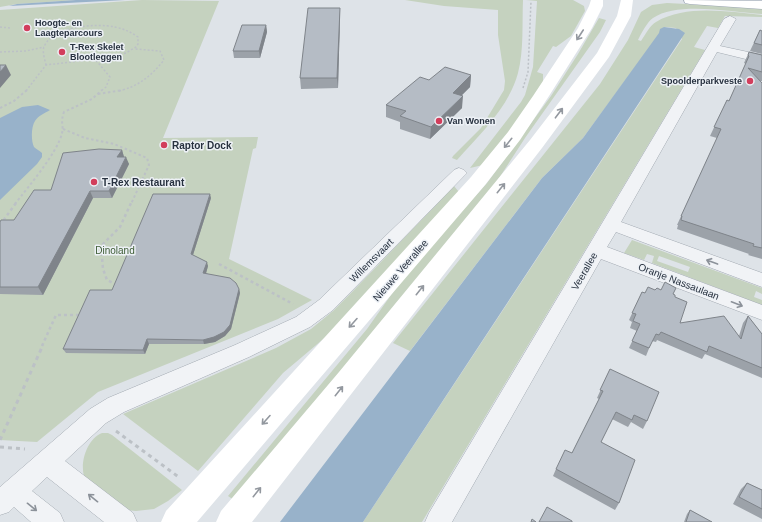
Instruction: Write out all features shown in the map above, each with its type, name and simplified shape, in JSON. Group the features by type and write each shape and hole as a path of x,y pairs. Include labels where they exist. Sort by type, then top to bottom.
{"main road":[{"name":"Nieuwe Veerallee","path":"177,522 468,193 514,136 585,28 596,6 597,0"},
{"path":"232,522 353,374 545,132 604,54 624,16 627,0"},
{"path":"690,0 762,5"}],"street":[{"name":"Veerallee","path":"438,522 730,19"},
{"path":"713,48 762,59"},
{"name":"Willemsvaart","path":"51,522 6,497 46,460 98,416 121,402 242,351 303,322 326,305 459,173"},
{"path":"611,224 762,280"},
{"name":"Oranje Nassaulaan","path":"596,250 762,313"},
{"path":"46,460 124,522"}],"path":[{"path":"522,91 528,72 531,1"},
{"path":"0,108 24,94 39,78 46,65 44,47 49,39 62,32 80,27 99,25 116,27 130,31 138,37 138,44 134,49"},
{"path":"0,28 10,28"},
{"path":"0,52 26,51 44,47"},
{"path":"46,65 118,55 134,49 160,51 164,60 152,76 133,88 115,93 97,94"},
{"path":"0,225 57,147 63,132 61,120 64,112 92,98 106,87 110,77 95,59"},
{"path":"63,129 85,138 114,144 147,158 148,165 120,227 102,246 103,269 107,280 118,286"},
{"path":"0,440 56,316 83,315"},
{"path":"98,416 110,427 201,494"}],"green space":[{"path":"0,0 76,0 17,4 0,7"},
{"name":"Dinoland","path":"142,0 219,1 163,138 258,137 256,148 253,149 229,259 312,300 278,319 98,392 37,442 0,440 0,10"},
{"path":"405,0 523,0 521,55 514,85 501,109 493,120 457,160 452,158 453,156 481,128 504,90 505,81 498,35 498,10 444,6"},
{"path":"526,0 573,0 584,6 585,11 571,36 556,47 553,46 537,72 543,74 543,82 513,128 483,165 470,168 525,95 533,67 537,1"},
{"path":"667,3 762,8 762,14 706,9 676,10 663,13 653,18 646,25 638,40 641,41 654,23 668,16 681,13 694,11 722,11 762,15 762,17 725,16 718,28 707,26 694,47 705,50 422,522 363,522 682,39 676,28 666,27 660,30 660,33 583,138 542,178 410,351 393,343 600,84 628,40 641,12 652,5"},
{"path":"599,18 606,20 600,32 525,138 492,189 237,502 228,496 367,329 403,278 487,183 551,96"},
{"path":"454,186 459,192 347,319 283,373 198,471 123,414 276,348 311,329 333,311 354,290"},
{"path":"632,240 762,288 762,294 756,291 754,297 762,300 762,305 652,263 654,256 647,254 644,260 624,253","holes":["659,256 690,267 688,272 657,261"]},
{"path":"102,433 112,435 182,490 168,501 154,509 136,511 126,510 84,476 83,464 86,452 92,440"}],"water":[{"path":"76,0 125,0 9,6 17,4"},
{"path":"664,27 679,29 685,33 363,522 280,522 542,178 583,138 659,33 660,29"},
{"path":"38,105 50,110 35,121 33,127 32,141 34,147 42,153 42,157 37,164 0,200 0,118 22,107"}],"building":[{"path":"308,8 340,8 337,78 300,78"},
{"path":"242,25 266,25 259,51 233,51"},
{"path":"760,30 762,31 762,45 754,43"},
{"path":"749,52 762,55 762,72 748,68 762,83 762,248 681,220 681,216 721,129 714,127 727,100 729,101 749,56"},
{"path":"0,65 6,65 0,72"},
{"path":"445,67 471,75 453,93 463,96 431,127 400,116 406,111 386,105 420,77 429,80"},
{"path":"99,149 122,150 117,157 126,157 109,191 90,191 38,287 0,287 1,220 14,220 34,190 51,190 63,153"},
{"path":"153,194 210,194 191,254 207,262 203,273 230,278 236,283 239,289 230,325 224,332 203,340 147,339 143,350 63,349 90,290 112,290"},
{"path":"665,282 676,288 673,294 675,297 687,302 680,323 724,316 741,339 748,316 762,334 762,368 709,346 707,352 661,332 659,335 656,334 649,348 632,341 640,324 633,321 636,314 632,313 642,292 645,293 648,287 655,290 657,288 661,290"},
{"path":"610,369 659,392 647,421 634,415 632,420 616,412 601,442 635,460 619,503 556,469 565,450 572,453 603,391 600,390"},
{"path":"747,483 762,490 762,509 739,497"},
{"path":"547,507 572,521 572,522 539,522"},
{"path":"690,510 712,522 686,522"}],"place":[{"name":"Hoogte- en Laagteparcours","path":"27,28"},
{"name":"T-Rex Skelet Blootleggen","path":"62,52"},
{"name":"Spoolderparkveste","path":"750,81"},
{"name":"Van Wonen","path":"439,121"},
{"name":"Raptor Dock","path":"164,145"},
{"name":"T-Rex Restaurant","path":"94,182"}]}
